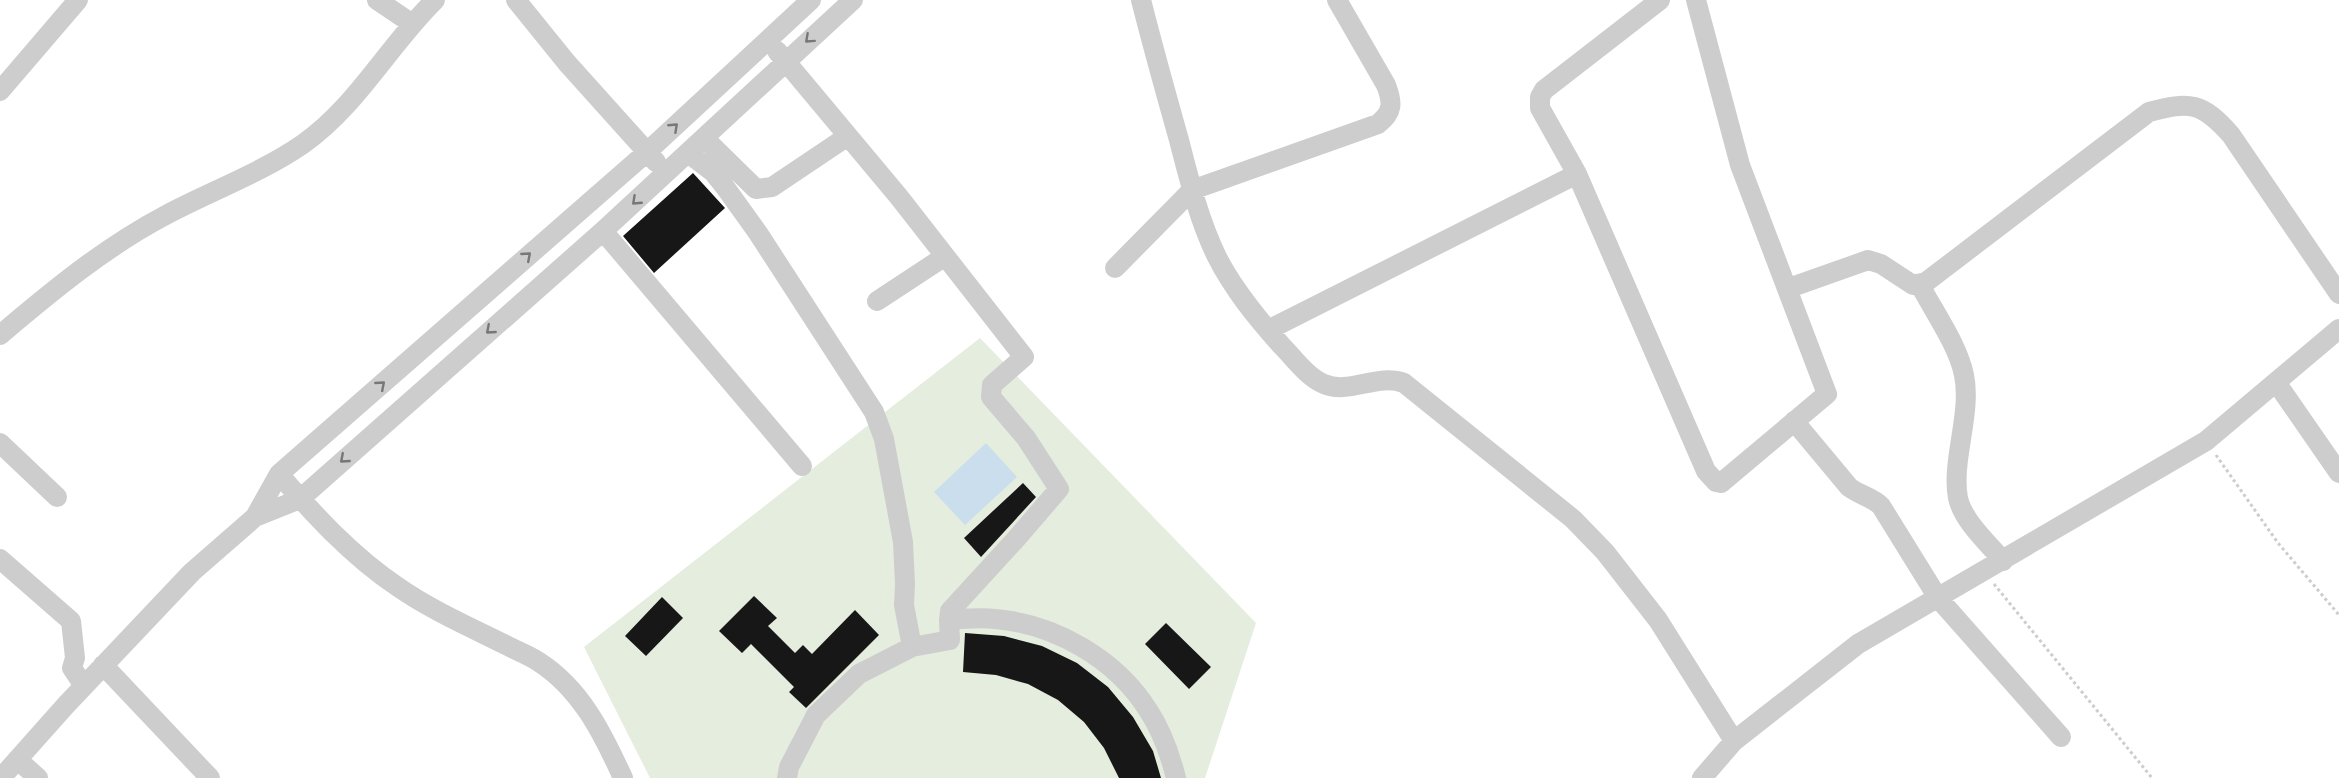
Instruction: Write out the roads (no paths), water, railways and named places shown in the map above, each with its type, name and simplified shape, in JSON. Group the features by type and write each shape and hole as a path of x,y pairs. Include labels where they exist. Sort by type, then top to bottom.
{"street":[{"path":"0,91 78,0"},
{"path":"377,0 411,23"},
{"path":"0,335 66,279 164,216 304,144 359,90 411,23 435,0"},
{"path":"516,0 567,63 666,173"},
{"path":"255,517 279,474 647,152 811,0"},
{"path":"1,778 103,665 192,572 255,517 300,499 603,231 785,60 853,0"},
{"path":"1141,0 1192,190 1230,280 1268,330 1303,369 1322,383 1331,386 1349,386 1393,379 1404,383 1573,519 1605,552 1658,620 1734,741"},
{"path":"1115,268 1192,190 1378,124 1386,117 1391,108 1391,99 1386,86 1337,0"},
{"path":"1660,0 1544,90 1540,98 1540,108 1577,174 1710,477 1721,483 1827,394 1789,288 1740,165 1696,0"},
{"path":"767,41 899,197 1024,357 992,385 991,397 1026,438 1059,489 950,610 950,640 912,647 859,674 816,715 789,767 787,778"},
{"path":"1789,288 1868,260 1881,264 1913,285 1920,285 1934,279 2149,112 2178,104 2199,107 2218,119 2339,294"},
{"path":"704,138 756,189 772,188 848,136"},
{"path":"688,153 713,172 725,187 758,233 874,412 884,439 903,542 904,605 912,647"},
{"path":"1268,330 1577,174"},
{"path":"603,231 802,466"},
{"path":"877,301 944,257"},
{"path":"1920,285 1957,354 1964,373 1966,389 1957,481 1958,499 1968,518 2003,561"},
{"path":"1702,778 1734,741 1858,644 2206,441 2338,331"},
{"path":"2276,382 2339,472"},
{"path":"1794,421 1849,486 1856,492 1875,500 1881,506 1938,598 2061,737"},
{"path":"0,443 57,497"},
{"path":"279,474 300,499 366,564 399,588 539,662 583,704 605,737 623,778"},
{"path":"0,559 71,621 75,658 72,668 84,686"},
{"path":"949,620 995,618 1040,628 1082,647 1118,674 1148,710 1169,750 1176,778"},
{"path":"103,665 210,778"},
{"path":"18,759 38,778"}],"water":[{"path":"986,443 1017,477 965,525 934,492"}]}
